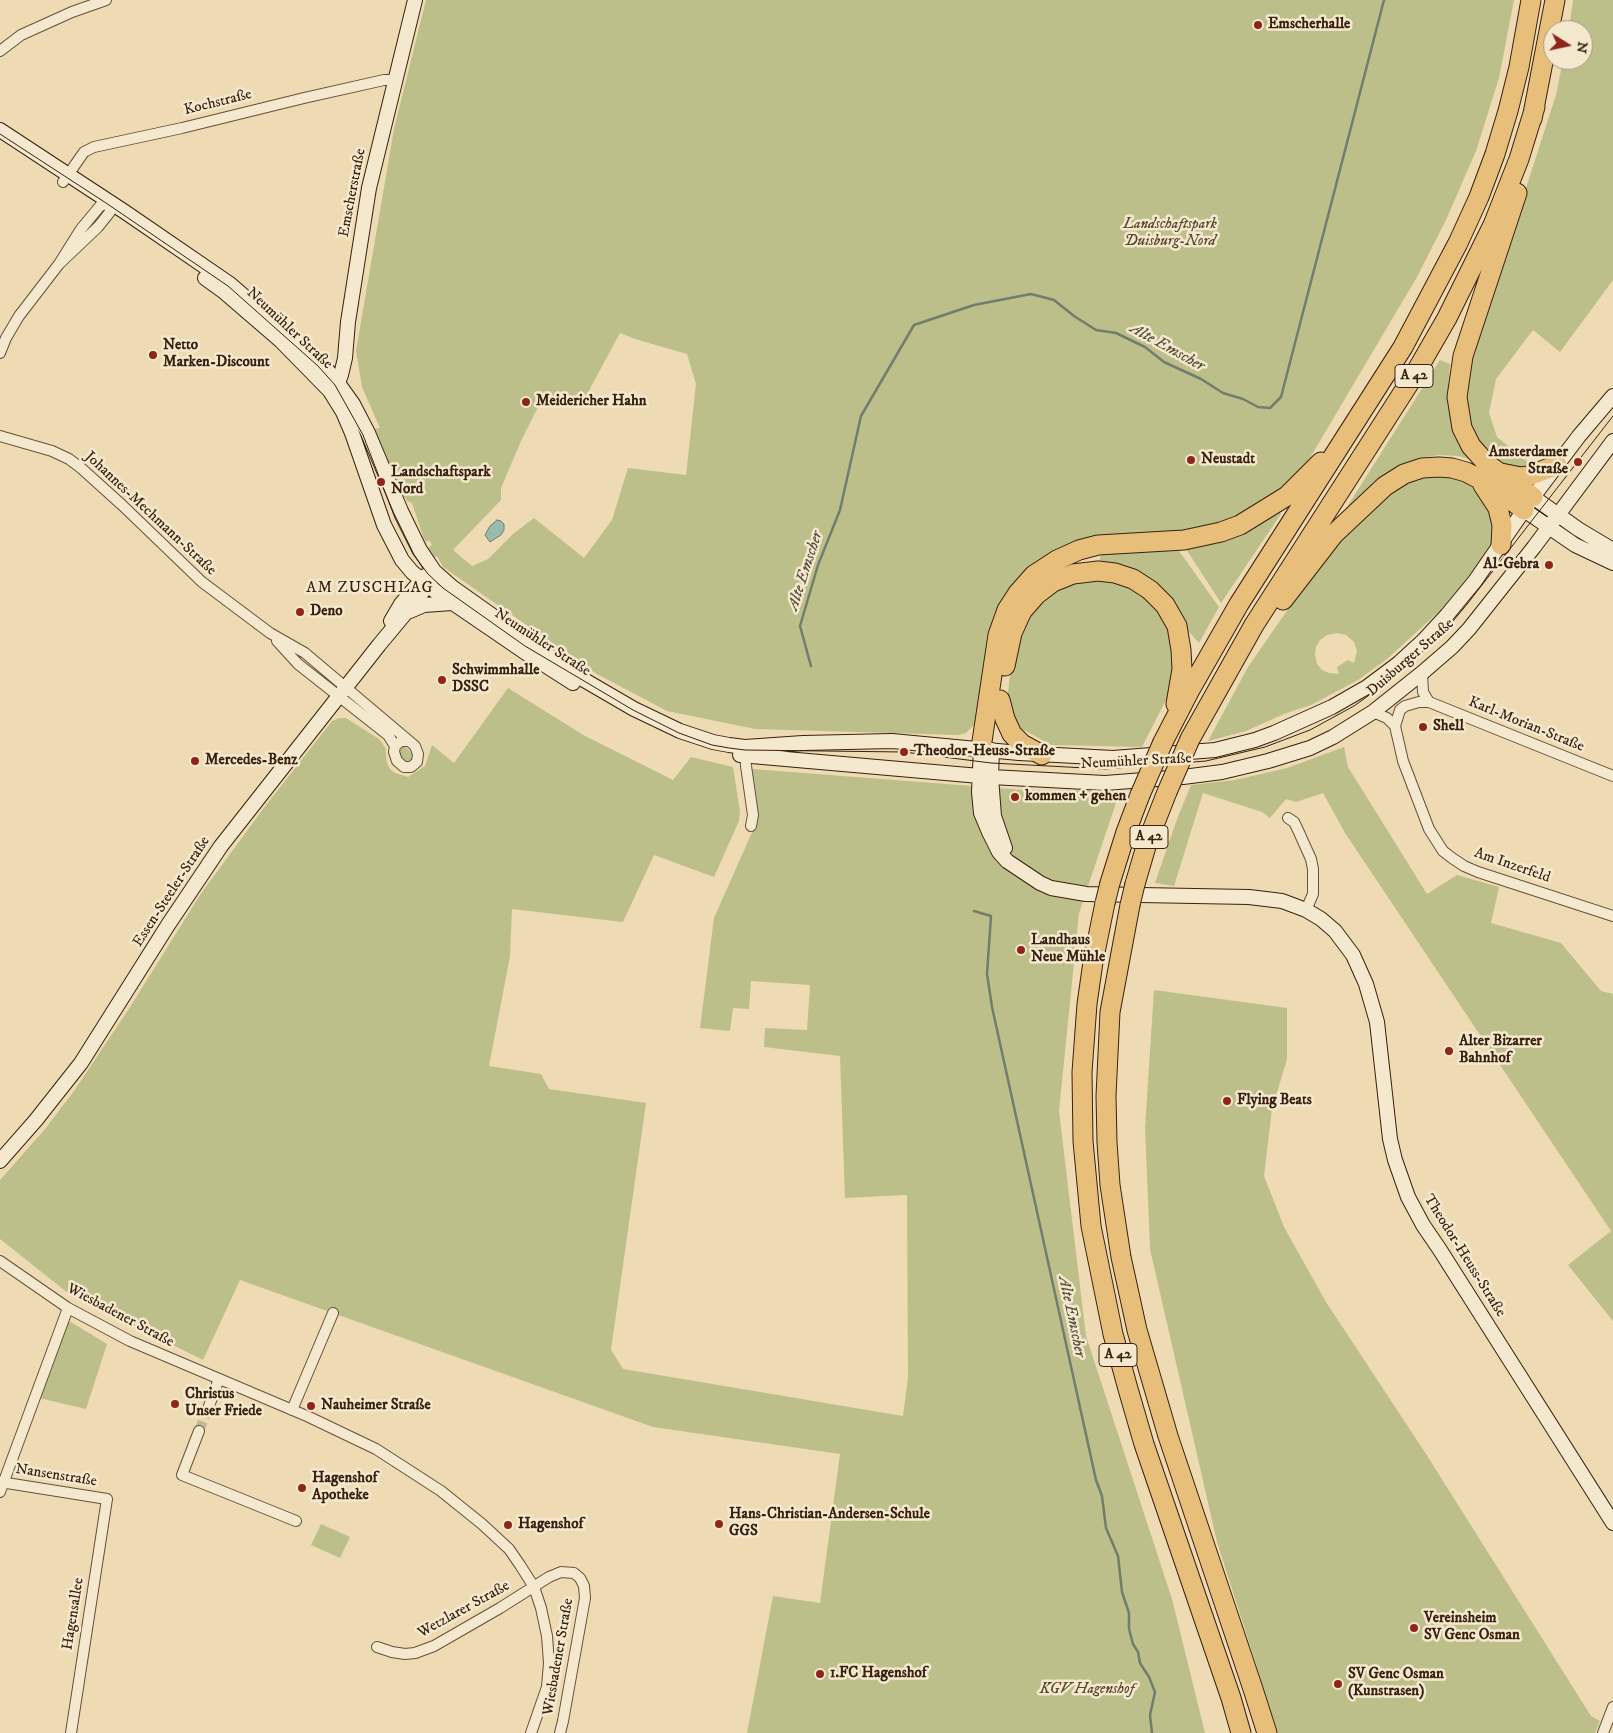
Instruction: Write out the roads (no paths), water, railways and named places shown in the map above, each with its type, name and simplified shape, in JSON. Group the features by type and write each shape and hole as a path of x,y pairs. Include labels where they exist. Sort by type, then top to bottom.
{"highway":[{"name":"A 42","path":"1241,1733 1231,1698 1144,1444 1112,1334 1091,1226 1083,1142 1082,1072 1087,1004 1110,883 1126,832 1162,742 1240,604 1408,338 1458,243 1479,197 1508,111 1520,67 1531,0"},
{"name":"A 42","path":"1267,1733 1168,1436 1137,1330 1121,1257 1110,1185 1107,1142 1106,1096 1110,1012 1130,905 1147,842 1190,739 1224,678 1257,628 1448,318 1493,225 1519,158 1535,107 1555,0"},
{"path":"1529,504 1471,446 1462,428 1457,397 1464,356 1515,203 1535,107"},
{"path":"986,749 998,635 1007,610 1018,593 1034,575 1057,560 1079,550 1098,545 1169,542 1198,538 1240,525 1287,496 1351,431"},
{"path":"1499,473 1521,477 1557,465"},
{"path":"1257,628 1334,534 1386,486 1404,474 1422,468 1452,468 1477,478 1529,504"},
{"path":"1477,478 1498,508 1502,525 1501,545"},
{"path":"986,749 1000,700 1012,633 1022,611 1036,595 1053,582 1072,574 1098,571 1115,573 1133,580 1150,590 1165,605 1177,626 1181,650 1182,669 1173,723"},
{"path":"1000,700 1005,719 1012,734 1022,744 1042,754"}],"main road":[{"name":"Emscherstraße","path":"334,387 345,358 348,322 369,188 415,0"},
{"name":"Neumühler Straße","path":"0,130 107,207 230,284 322,364 334,387 384,525 402,560 425,582 523,651 575,684 630,716 676,739 710,750 745,751 985,776 1105,783 1222,772 1268,761"},
{"name":"Neumühler Straße","path":"0,141 66,178"},
{"name":"Neumühler Straße","path":"334,387 353,404 368,433 410,532 434,571 452,587 566,668 634,709 680,731 745,751 803,743 892,741 1113,758 1215,750 1255,740"},
{"name":"Duisburger Straße","path":"1255,740 1332,707 1367,687 1399,663 1447,615 1475,581 1557,465 1613,396"},
{"name":"Duisburger Straße","path":"1268,761 1310,748 1333,737 1373,712 1452,647 1469,629 1549,528 1613,440"},
{"path":"1529,504 1558,516 1613,550"},
{"path":"1529,504 1549,528 1575,545 1613,564"},
{"path":"402,560 406,573 404,608 452,602"},
{"name":"Essen-Steeler-Straße","path":"0,1161 36,1120 81,1063 221,846 379,645 387,627 434,571"},
{"name":"Theodor-Heuss-Straße","path":"986,749 981,813 999,852 1007,862 1016,865 1029,876 1051,888 1086,894 1249,897 1282,901 1306,910 1321,919 1335,931 1352,955 1366,984 1376,1022 1390,1139 1408,1197 1423,1225 1613,1522"}],"street":[{"path":"0,51 21,35 72,12 106,0"},
{"name":"Kochstraße","path":"66,178 84,152 94,147 384,80 396,80"},
{"path":"0,353 6,338 19,316 58,264 91,236 107,207"},
{"name":"Johannes-Mechmann-Straße","path":"0,436 34,444 69,459 96,481 202,582 270,634 305,653 342,692"},
{"path":"1422,673 1423,692 1429,702"},
{"path":"342,692 409,741 414,746 418,754 417,762 412,767 404,767 397,761 394,752 395,746 401,741 409,741"},
{"path":"342,692 388,735 395,746"},
{"path":"1373,712 1387,718 1394,726 1400,710 1405,706 1419,702 1429,702"},
{"name":"Karl-Morian-Straße","path":"1429,702 1613,776"},
{"name":"Am Inzerfeld","path":"1394,726 1403,761 1419,804 1429,829 1443,851 1464,866 1478,872 1613,916"},
{"path":"745,751 753,815 751,826"},
{"path":"1288,818 1294,822 1297,828 1311,859 1313,869 1313,894 1306,910"},
{"name":"Wiesbadener Straße","path":"0,1256 13,1269"},
{"name":"Wiesbadener Straße","path":"0,1261 68,1308 148,1350 292,1410 376,1449 441,1491 468,1512 509,1549 534,1587 541,1608 547,1636 549,1664 547,1687 532,1733"},
{"path":"0,1492 2,1482 68,1308"},
{"path":"292,1410 333,1313"},
{"path":"209,1406 219,1379"},
{"path":"199,1431 182,1475 296,1521"},
{"name":"Nansenstraße","path":"2,1482 107,1499"},
{"name":"Hagensallee","path":"71,1733 107,1499"},
{"name":"Wiesbadener Straße","path":"534,1587 561,1572 574,1573 580,1578 584,1586 585,1598 560,1733"},
{"name":"Wetzlarer Straße","path":"377,1647 405,1654 434,1646 534,1587"},
{"path":"1603,1733 1613,1707"}],"waterway":[{"name":"Alte Emscher","path":"811,666 800,626 818,565 840,510 861,416 914,325 974,305 1031,294 1054,300 1096,330 1116,333 1145,347 1164,362 1201,379 1223,393 1243,399 1258,407 1270,408 1281,397 1384,0"},
{"name":"Alte Emscher","path":"974,911 991,916 987,974 992,1007 1096,1480 1102,1496 1106,1528 1118,1556 1122,1592 1129,1613 1129,1629 1140,1663 1149,1677 1155,1692 1150,1715 1152,1733"}],"tunnel":[{"path":"199,1431 209,1406"}],"tram line":[{"path":"0,134 228,286 318,366 335,385 363,435 395,518 413,554 428,574 443,588 525,646 633,710 679,733 712,745 729,748 745,750 904,752 991,763 1105,769 1206,761 1265,747 1310,730 1354,706 1396,676 1444,632 1613,416"}],"place":[{"name":"Emscherhalle","path":"1258,25"},
{"name":"Netto Marken-Discount","path":"153,355"},
{"name":"Meidericher Hahn","path":"526,402"},
{"name":"Neustadt","path":"1191,460"},
{"name":"Amsterdamer Straße","path":"1578,462"},
{"name":"Landschaftspark Nord","path":"381,482"},
{"name":"Al-Gebra","path":"1549,565"},
{"name":"Deno","path":"300,612"},
{"name":"Schwimmhalle DSSC","path":"442,680"},
{"name":"Shell","path":"1423,727"},
{"name":"Theodor-Heuss-Straße","path":"904,752"},
{"name":"Mercedes-Benz","path":"195,761"},
{"name":"kommen + gehen","path":"1015,797"},
{"name":"Landhaus Neue Mühle","path":"1021,950"},
{"name":"Alter Bizarrer Bahnhof","path":"1449,1051"},
{"name":"Flying Beats","path":"1227,1101"},
{"name":"Christus Unser Friede","path":"175,1404"},
{"name":"Nauheimer Straße","path":"311,1406"},
{"name":"Hagenshof Apotheke","path":"302,1488"},
{"name":"Hans-Christian-Andersen-Schule GGS","path":"719,1524"},
{"name":"Hagenshof","path":"508,1525"},
{"name":"Vereinsheim SV Genc Osman","path":"1414,1628"},
{"name":"1.FC Hagenshof","path":"820,1674"},
{"name":"SV Genc Osman (Kunstrasen)","path":"1338,1684"}],"district":[{"name":"AM ZUSCHLAG","path":"370,589"}],"park label":[{"name":"Landschaftspark Duisburg-Nord","path":"1170,234"},
{"name":"KGV Hagenshof","path":"1087,1690"}]}
